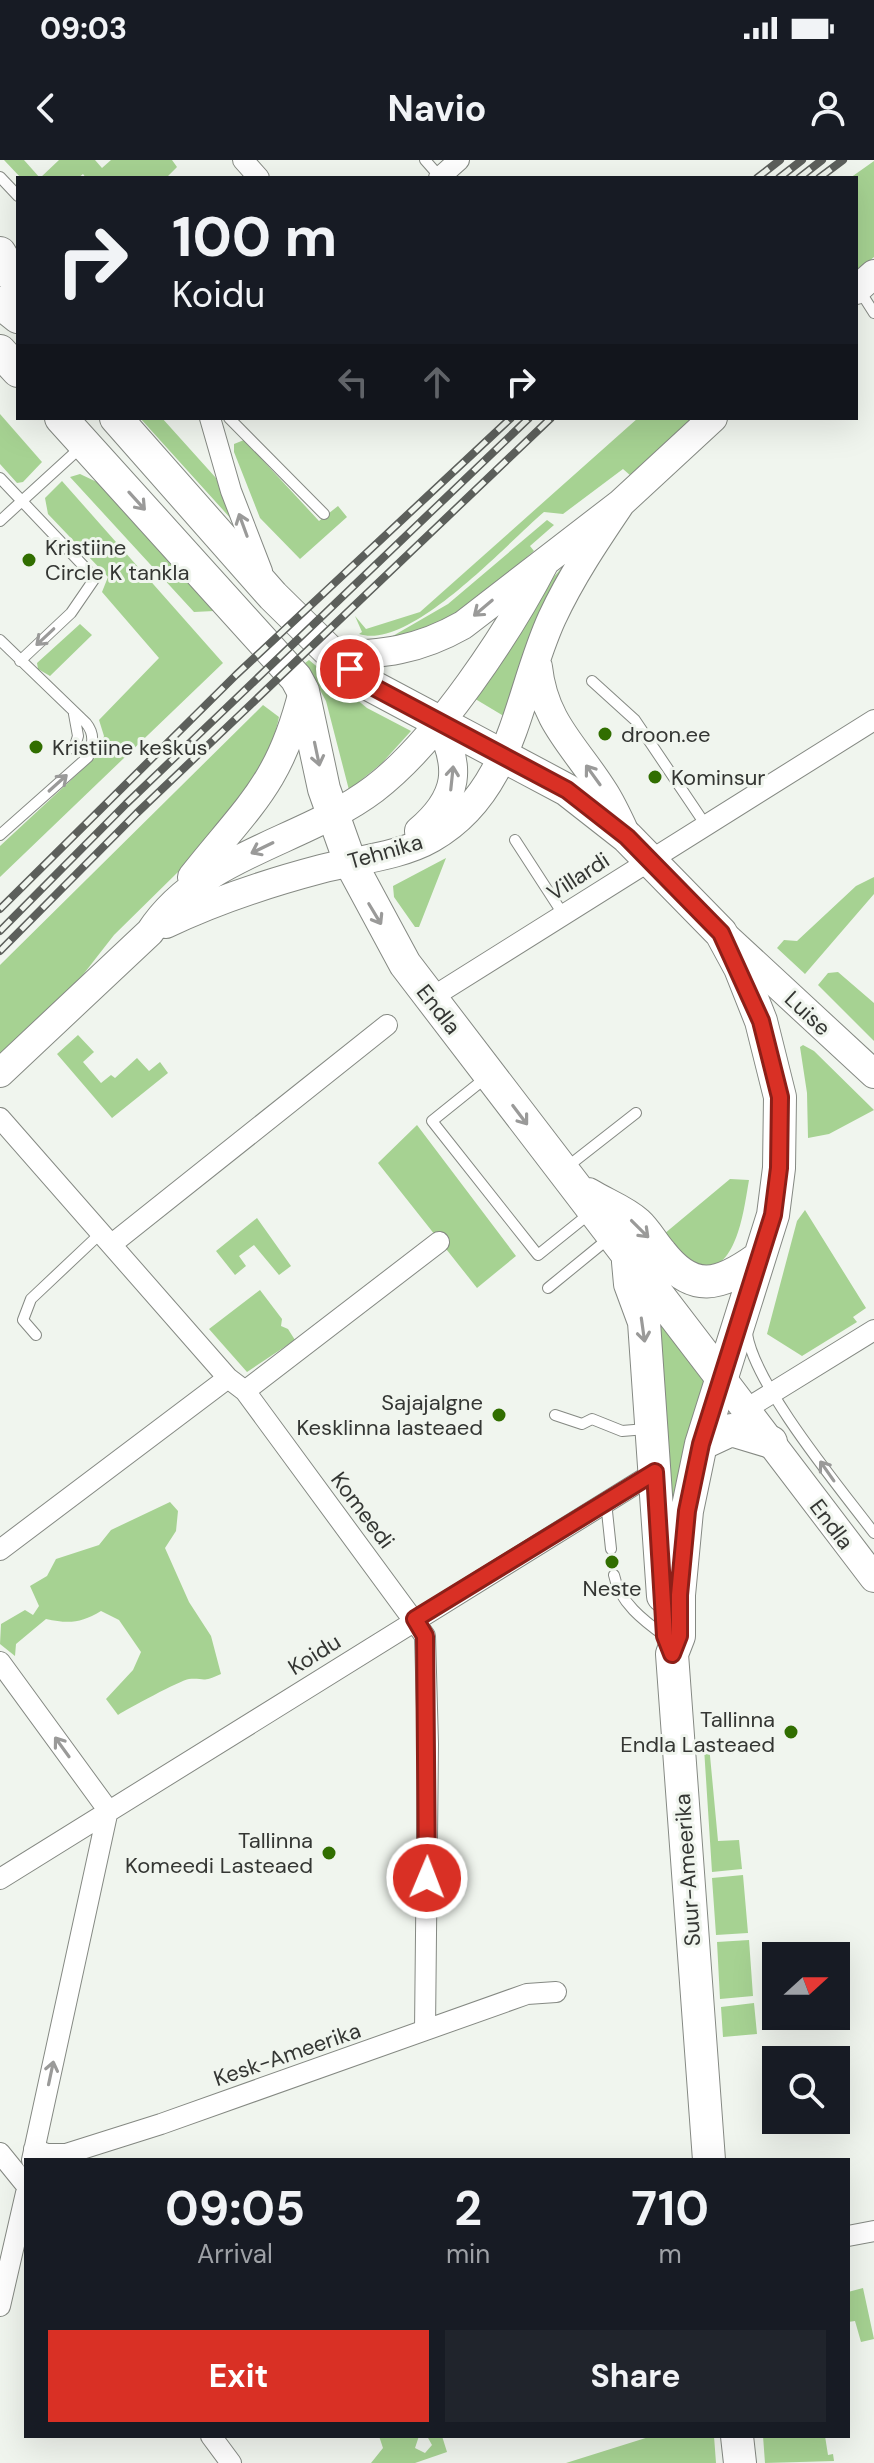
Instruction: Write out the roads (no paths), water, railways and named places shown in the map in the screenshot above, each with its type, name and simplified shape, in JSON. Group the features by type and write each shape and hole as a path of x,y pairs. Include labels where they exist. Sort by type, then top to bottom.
{"main road":[{"path":"0,253 16,281"},
{"path":"0,284 16,303"},
{"path":"0,303 16,315"},
{"path":"0,351 16,369"},
{"name":"Endla","path":"63,420 296,678 303,691 333,815 350,862 368,901 405,964 874,1578"},
{"path":"118,420 273,596 333,655 368,684 438,721 451,746 452,790 440,813 384,853"},
{"name":"Tehnika","path":"0,1073 157,922 225,866 333,815 374,789 438,721 526,599 545,562 621,503 711,420"},
{"path":"85,444 105,442 119,448 226,564 273,596"},
{"name":"Tehnika","path":"157,922 263,885 419,844 450,825 477,798 504,757 553,617 576,572 621,503"},
{"path":"333,655 380,655 406,651 438,640 545,562"},
{"path":"537,661 541,693 551,717 606,794 638,848"},
{"path":"157,922 271,780 294,730 303,691"},
{"name":"Luise","path":"438,721 567,790 638,848 721,933 874,1074"},
{"name":"Suur-Ameerika","path":"709,2158 669,1645 679,1636 679,1595 687,1511 701,1444 773,1215 779,1168 780,1097 752,996 721,933"},
{"path":"594,1211 638,1223 671,1266 687,1279 699,1282 722,1279 757,1259"},
{"path":"594,1211 630,1284 644,1322 669,1645"},
{"path":"701,1444 731,1430 771,1442"},
{"path":"737,2438 740,2463"}],"street":[{"path":"243,160 257,176"},
{"path":"441,176 459,160"},
{"path":"211,420 245,532 273,596"},
{"name":"Villardi","path":"431,998 563,914 638,848 705,824 874,720"},
{"path":"107,1238 387,1025"},
{"name":"Komeedi","path":"0,1118 228,1378 245,1391 425,1636 428,1744 425,2030"},
{"path":"245,1391 439,1242"},
{"path":"746,1409 874,1330"},
{"path":"0,1550 228,1378"},
{"name":"Koidu","path":"0,1879 655,1472"},
{"path":"0,1662 108,1810 33,2154"},
{"name":"Kesk-Ameerika","path":"33,2154 66,2154 527,1994 556,1992"},
{"path":"0,2153 24,2183"},
{"path":"0,2306 24,2202"},
{"path":"850,2236 874,2231"},
{"path":"216,2438 231,2463"}],"lane":[{"path":"425,160 437,176"},
{"path":"0,177 16,194"},
{"path":"863,284 874,313"},
{"path":"231,420 324,514"},
{"path":"0,521 85,444"},
{"path":"0,478 95,578 71,613 20,661"},
{"path":"0,640 92,732 88,757 0,835"},
{"path":"592,681 635,720 705,824"},
{"path":"74,714 78,736 74,749"},
{"path":"515,840 563,914"},
{"path":"489,1075 432,1121 538,1255 594,1211"},
{"path":"548,1288 594,1211 609,1138 636,1113"},
{"path":"36,1335 23,1320 31,1299 107,1238"},
{"name":"Endla","path":"745,1299 752,1359 874,1533"},
{"path":"555,1415 582,1424 592,1419 622,1431 652,1429"},
{"path":"606,1502 611,1549"},
{"path":"614,1575 616,1586 639,1617 669,1645"}],"railway":[{"path":"760,176 780,160"},
{"path":"782,176 802,160"},
{"path":"802,176 822,160"},
{"path":"822,176 843,160"},
{"path":"0,909 236,675 509,420"},
{"path":"0,931 126,804 527,420"},
{"path":"0,951 137,813 549,420"}],"place":[{"name":"Kristiine Circle K tankla","path":"29,560"},
{"name":"droon.ee","path":"605,734"},
{"name":"Kristiine keskus","path":"36,747"},
{"name":"Kominsur","path":"655,777"},
{"name":"Sajajalgne Kesklinna lasteaed","path":"499,1415"},
{"name":"Neste","path":"612,1562"},
{"name":"Tallinna Endla Lasteaed","path":"791,1732"},
{"name":"Tallinna Komeedi Lasteaed","path":"329,1853"}]}
